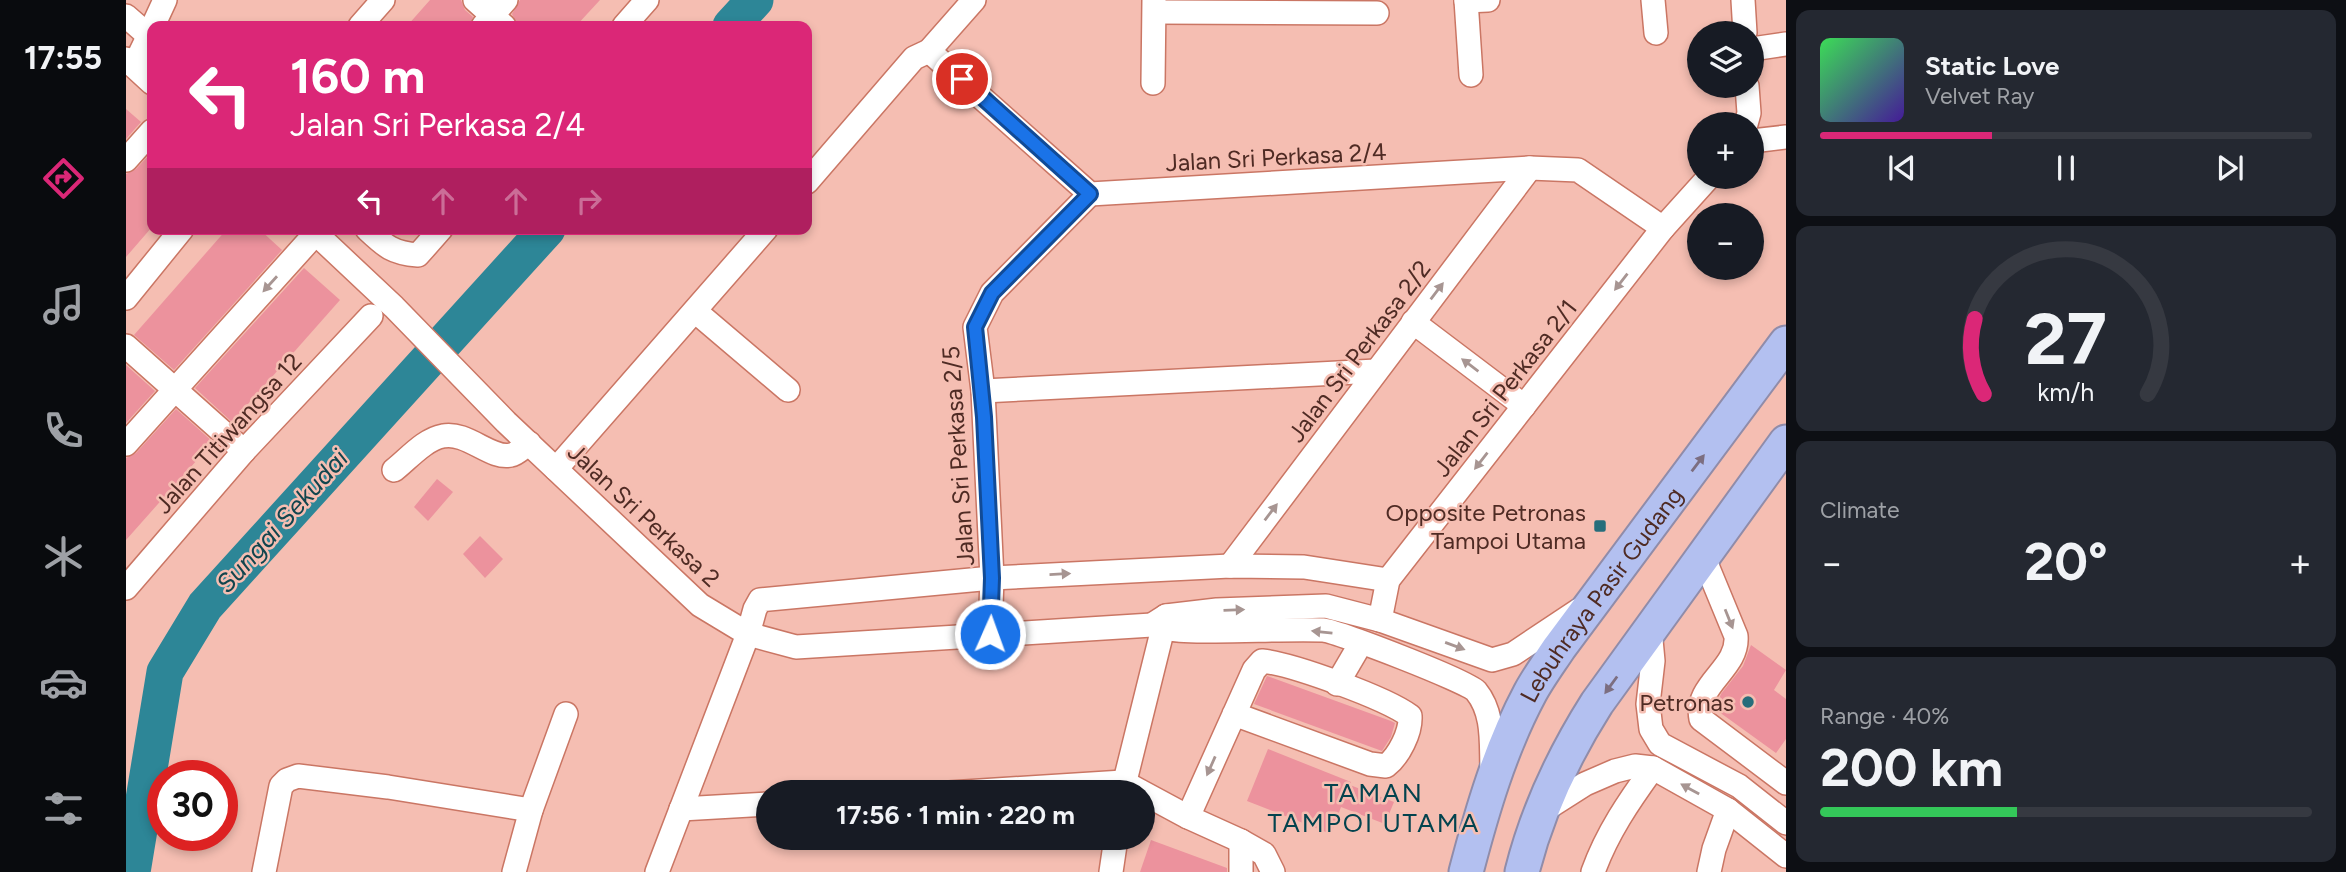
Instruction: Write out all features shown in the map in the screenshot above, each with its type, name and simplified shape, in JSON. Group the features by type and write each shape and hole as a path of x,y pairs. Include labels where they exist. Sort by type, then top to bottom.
{"highway":[{"name":"Lebuhraya Pasir Gudang","path":"1466,872 1478,824 1500,760 1530,693 1559,648 1786,343"},
{"path":"1522,872 1541,812 1574,739 1786,442"}],"street":[{"path":"156,21 165,0"},
{"path":"364,21 383,0"},
{"path":"628,21 647,0"},
{"path":"812,176 914,58 929,51 974,0"},
{"path":"1471,75 1474,0"},
{"path":"1653,0 1656,33"},
{"path":"1744,0 1745,21"},
{"path":"1153,83 1155,6 1377,13"},
{"path":"126,16 147,27"},
{"path":"147,38 130,63 147,78"},
{"path":"1764,47 1786,44"},
{"path":"929,51 1090,194"},
{"path":"126,160 147,137"},
{"path":"1764,140 1786,137"},
{"name":"Jalan Sri Perkasa 2/4","path":"1090,194 1530,168 1578,170 1663,228"},
{"name":"Jalan Sri Perkasa 2/2","path":"1230,566 1530,168"},
{"name":"Jalan Sri Perkasa 2/1","path":"1380,621 1388,580 1663,228 1698,189"},
{"name":"Jalan Sri Perkasa 2/5","path":"990,634 992,578 983,391 975,327 992,293 1090,194"},
{"path":"126,298 177,235"},
{"path":"126,444 310,235"},
{"name":"Jalan Sri Perkasa 2","path":"317,235 394,307 529,443 700,605 748,634 796,647 1161,623 1326,630 1435,670 1475,688 1486,706 1490,725 1492,785"},
{"path":"373,235 387,248 403,254 418,255 436,235"},
{"path":"556,469 761,235"},
{"path":"695,311 788,390"},
{"name":"Jalan Titiwangsa 12","path":"126,588 244,451 371,316"},
{"path":"1413,322 1524,406"},
{"path":"126,346 244,451"},
{"path":"983,391 1376,371"},
{"path":"394,470 432,440 444,436 457,435 503,455 512,455 529,443"},
{"path":"1703,556 1736,636 1737,645 1703,696 1699,707 1701,719 1786,783"},
{"path":"657,872 760,600 992,578 1230,566 1304,567 1388,580"},
{"name":"Jalan Sri Perkasa 2","path":"1161,623 1217,610 1326,606 1380,621 1492,660 1513,654 1598,596"},
{"path":"1125,780 1161,623"},
{"path":"1650,629 1653,661 1648,704 1651,729 1660,744 1739,786 1786,823"},
{"path":"1337,684 1361,643"},
{"path":"1188,817 1234,714 1254,670 1262,661 1273,662 1337,684 1401,709 1410,716 1411,725 1394,760 1386,766 1370,764 1234,714"},
{"path":"514,872 531,810 566,714"},
{"path":"1541,812 1585,784 1615,771 1635,766 1653,768 1728,810 1784,849"},
{"path":"1593,872 1615,822 1653,768"},
{"path":"264,872 281,786 287,780 298,776 388,787 531,810"},
{"path":"1155,802 1241,841 1269,863"},
{"path":"681,809 756,805"},
{"path":"1709,872 1728,810"},
{"path":"1241,841 1241,872"},
{"path":"1111,872 1114,850"}],"building":[{"path":"430,0 461,0 465,10 473,17 471,21 411,21"},
{"path":"520,0 600,0 581,21 516,21 512,14"},
{"path":"126,109 141,122 126,139"},
{"path":"147,157 147,233 126,257 126,174 136,169"},
{"path":"222,235 266,235 282,250 174,370 134,335"},
{"path":"304,268 340,300 232,422 195,388"},
{"path":"126,365 155,391 126,423"},
{"path":"176,409 213,442 126,540 126,458 136,453"},
{"path":"437,479 453,492 428,521 414,507"},
{"path":"480,536 503,559 485,578 463,554"},
{"name":"Petronas","path":"1751,645 1786,670 1774,690 1786,699 1786,739 1776,753 1715,709 1721,694 1743,666"},
{"path":"1267,676 1391,721 1395,723 1391,737 1382,751 1254,704"},
{"path":"1268,749 1394,802 1385,824 1341,807 1331,834 1247,801"},
{"path":"1155,841 1227,868 1227,872 1140,872 1148,850 1155,850"}],"waterway":[{"name":"Sungai Sekudai","path":"736,21 755,0"},
{"name":"Sungai Sekudai","path":"132,872 165,672 205,606 542,235"}],"place":[{"name":"Opposite Petronas Tampoi Utama","path":"1600,526"},
{"name":"Petronas","path":"1748,702"}],"district":[{"name":"TAMAN TAMPOI UTAMA","path":"1374,808"}],"route":[{"path":"962,79 1090,194 992,293 975,327 983,391 992,578 990,634"}]}
